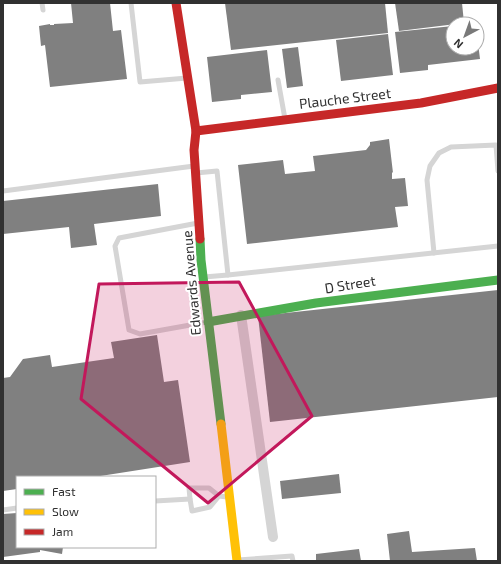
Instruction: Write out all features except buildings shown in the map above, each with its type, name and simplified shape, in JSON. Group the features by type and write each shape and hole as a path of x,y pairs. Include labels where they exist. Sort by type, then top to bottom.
{"street":[{"name":"Edwards Avenue","path":"176,3 196,131 194,150 203,277 237,560"},
{"name":"Plauche Street","path":"196,131 421,103 498,88"},
{"name":"D Street","path":"208,322 241,315 380,294 498,280"},
{"path":"241,315 273,537"}],"lane":[{"path":"42,3 42,10"},
{"path":"131,3 140,82 188,78"},
{"path":"278,80 285,120"},
{"path":"434,253 426,180 430,166 439,154 451,148 496,145 498,171"},
{"path":"3,191 196,170 217,171 228,275"},
{"path":"199,222 119,238 115,246 129,330 140,334 208,322"},
{"path":"203,277 498,246"},
{"path":"219,496 210,507 192,511 189,488 209,488 219,496 230,498"},
{"path":"156,501 190,499"},
{"path":"3,510 16,508"},
{"path":"237,560 292,556 293,561"}],"highlighted area":[{"path":"239,282 312,416 208,503 81,399 99,284"}],"traffic: fast":[{"path":"200,239 201,260 221,424"},
{"path":"208,322 316,303 498,280"}],"traffic: slow":[{"path":"221,424 237,561"}],"traffic: jam":[{"path":"176,3 196,131 194,150 200,239"},
{"path":"196,131 421,103 498,88"}]}
